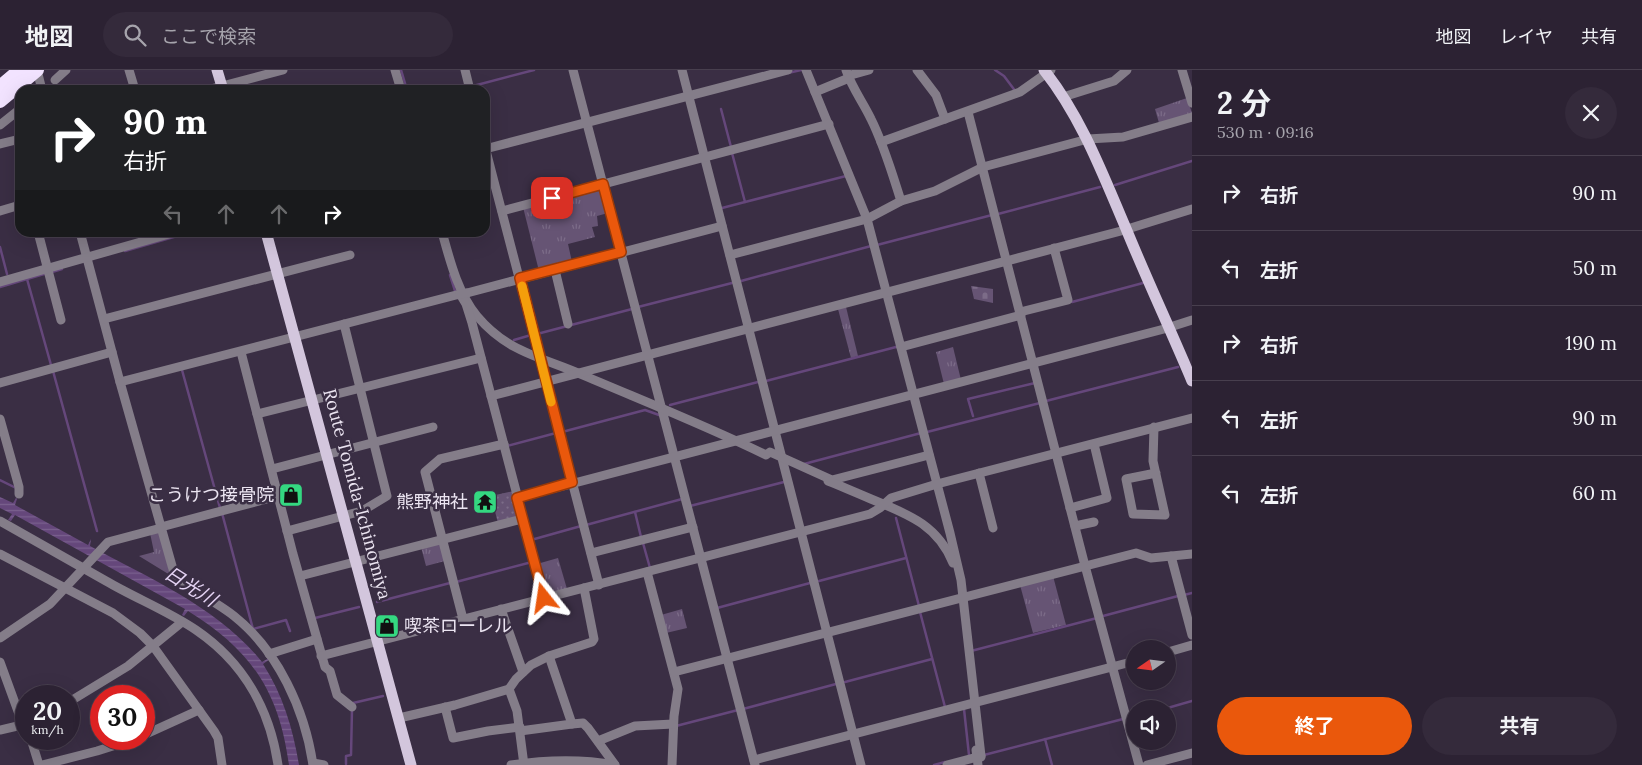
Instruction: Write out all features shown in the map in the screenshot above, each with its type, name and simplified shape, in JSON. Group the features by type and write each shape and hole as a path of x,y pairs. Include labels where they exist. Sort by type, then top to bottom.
{"highway":[{"path":"0,87 20,70"},
{"path":"22,85 40,72"},
{"path":"0,101 15,90"}],"main road":[{"path":"0,79 11,70"},
{"path":"217,70 221,85"},
{"path":"1048,71 1088,139 1168,328 1189,366 1192,381"},
{"path":"27,85 40,72"},
{"path":"0,108 15,96"},
{"name":"Route Tomida-Ichinomiya","path":"267,237 412,765"}],"street":[{"path":"55,80 66,70"},
{"path":"129,70 134,85"},
{"path":"232,85 283,70"},
{"path":"395,70 400,85"},
{"path":"465,70 469,85"},
{"path":"573,70 754,763 853,733 1126,663"},
{"path":"682,70 861,765"},
{"path":"490,147 788,70"},
{"path":"806,70 867,219 957,562 979,761 947,765"},
{"path":"815,92 847,74 852,75 869,70"},
{"path":"917,70 936,95 945,119"},
{"path":"1063,97 1114,81 1127,70"},
{"path":"1182,70 1192,103"},
{"path":"880,142 1020,92 1048,71"},
{"path":"40,72 41,85"},
{"path":"847,74 872,120 900,201"},
{"path":"968,112 1070,508 1139,765"},
{"path":"0,125 15,113"},
{"path":"730,255 867,219 900,201 935,191 983,167 1088,139 1123,137 1192,117"},
{"path":"502,211 829,124"},
{"path":"0,144 15,140"},
{"path":"490,167 599,585"},
{"path":"0,211 15,207"},
{"path":"491,396 748,327 1126,230 1192,209"},
{"path":"120,382 242,352 722,226"},
{"path":"39,237 61,320"},
{"path":"81,237 176,580 234,616 251,632 269,654 284,676 293,694 313,764 324,765"},
{"path":"0,282 159,237"},
{"path":"444,237 459,286 477,315 508,344 540,359 578,372 695,419"},
{"path":"901,348 1068,300 1054,248"},
{"path":"104,320 350,255"},
{"path":"555,270 568,324"},
{"path":"464,293 544,598"},
{"path":"517,498 572,482 1168,328 1192,320"},
{"path":"287,531 362,511 387,496 344,324"},
{"path":"0,382 112,352"},
{"path":"242,352 287,531 325,668 330,671 337,695 352,707"},
{"path":"257,414 481,358"},
{"path":"661,406 766,454 770,452 792,463 793,467 920,521 946,548 954,567 960,598"},
{"path":"322,656 870,514 891,498 937,484 1192,418"},
{"path":"0,419 19,487 18,494"},
{"path":"272,469 433,427"},
{"path":"1154,427 1153,461 1156,473 1165,515 1133,514 1126,480 1156,473"},
{"path":"463,619 425,472 440,459 504,444"},
{"path":"1070,508 1107,498 1094,444"},
{"path":"783,459 832,480 929,455"},
{"path":"979,473 993,528"},
{"path":"0,638 50,604 108,542 278,496"},
{"path":"300,576 522,519"},
{"path":"0,521 196,630 221,650 247,680 269,722 278,765"},
{"path":"1075,526 1094,522"},
{"path":"591,553 692,527"},
{"path":"674,672 1136,552 1148,558 1192,554"},
{"path":"0,554 113,613 140,633 152,646 214,731 218,738 222,765"},
{"path":"1171,556 1192,635"},
{"path":"646,572 678,689 673,724 672,765"},
{"path":"524,764 517,711 509,689 512,683 531,665 549,656 589,644 594,640 584,588"},
{"path":"501,610 523,672"},
{"path":"80,695 128,666 182,622"},
{"path":"269,654 317,639"},
{"path":"1176,650 1192,646"},
{"path":"549,656 572,724"},
{"path":"0,662 15,699"},
{"path":"399,718 509,689"},
{"path":"445,707 453,738 488,731 583,723 615,765"},
{"path":"155,730 198,710"},
{"path":"598,741 636,726 673,724"},
{"path":"0,730 15,726"},
{"path":"35,750 41,765 100,750"},
{"path":"1147,765 1192,753"},
{"path":"511,765 579,763 615,765"}],"green space":[{"path":"1187,98 1192,113 1159,123 1155,109"},
{"path":"601,187 608,213 597,216 598,226 592,227 595,237 568,244 572,262 539,271 523,207"},
{"path":"971,286 993,289 993,303 974,299"},
{"path":"846,307 858,356 851,358 838,309"},
{"path":"953,347 961,380 944,384 936,352"},
{"path":"514,491 521,517 498,523 491,496"},
{"path":"150,533 160,533 170,575 139,556 154,552"},
{"path":"438,543 441,545 445,561 426,566 421,547"},
{"path":"558,558 567,589 546,595 537,564"},
{"path":"1053,576 1066,625 1033,633 1020,585"},
{"path":"682,609 687,628 666,633 661,615"}],"shaded area":[{"path":"0,497 13,503 16,498 15,505 88,545 91,539 90,546 159,583 204,610 245,643 262,662 269,658 263,664 282,700 294,738 299,765 289,765 278,715 269,694 245,657 229,641 188,611 184,616 182,615 185,609 15,515 11,521 8,520 12,514 0,508"}],"waterway":[{"path":"401,70 406,85"},
{"path":"477,85 534,70"},
{"path":"788,73 801,70"},
{"path":"995,70 1004,76 1016,92"},
{"path":"721,109 731,147"},
{"path":"732,153 745,202 846,176"},
{"path":"1115,185 1192,161"},
{"path":"998,214 1100,187"},
{"path":"722,208 745,202"},
{"path":"877,245 992,215"},
{"path":"125,251 174,237"},
{"path":"741,281 871,246"},
{"path":"0,247 7,274"},
{"path":"52,272 62,269"},
{"path":"0,287 44,274"},
{"path":"450,275 456,294"},
{"path":"27,279 51,365"},
{"path":"638,307 732,283"},
{"path":"1072,302 1143,283"},
{"path":"537,334 632,309"},
{"path":"514,340 531,335"},
{"path":"766,381 896,347"},
{"path":"1046,401 1178,367"},
{"path":"182,370 220,508"},
{"path":"53,371 97,531"},
{"path":"670,405 758,382"},
{"path":"973,416 968,399 1035,383"},
{"path":"927,432 1040,403"},
{"path":"562,432 645,410 659,415"},
{"path":"507,446 556,433"},
{"path":"804,464 921,433"},
{"path":"0,480 16,488"},
{"path":"690,506 784,482"},
{"path":"586,525 682,499"},
{"path":"635,512 641,537"},
{"path":"222,513 253,629 286,620 290,631"},
{"path":"896,518 919,606"},
{"path":"531,540 581,526"},
{"path":"643,543 650,568"},
{"path":"819,581 906,558"},
{"path":"456,582 532,562"},
{"path":"377,602 450,583"},
{"path":"717,608 810,583"},
{"path":"1184,595 1192,593"},
{"path":"1103,616 1178,596"},
{"path":"315,618 359,607"},
{"path":"920,612 945,707"},
{"path":"971,651 1097,618"},
{"path":"845,682 932,659"},
{"path":"743,709 836,684"},
{"path":"353,703 383,696"},
{"path":"1176,706 1192,701"},
{"path":"346,764 346,756 351,755 352,709"},
{"path":"964,709 969,755"},
{"path":"676,726 738,710"},
{"path":"983,753 984,755 1123,719 1123,717"},
{"path":"1045,739 1052,765"},
{"path":"934,765 945,762"}],"slow traffic":[{"path":"522,286 551,402"}],"place":[{"name":"こうけつ接骨院","path":"291,495"},
{"name":"熊野神社","path":"485,502"},
{"name":"喫茶ローレル","path":"387,626"}],"route":[{"path":"544,598 517,498 572,482 520,278 621,252 603,184 552,198"}],"water label":[{"name":"日光川","path":"191,586"}]}
